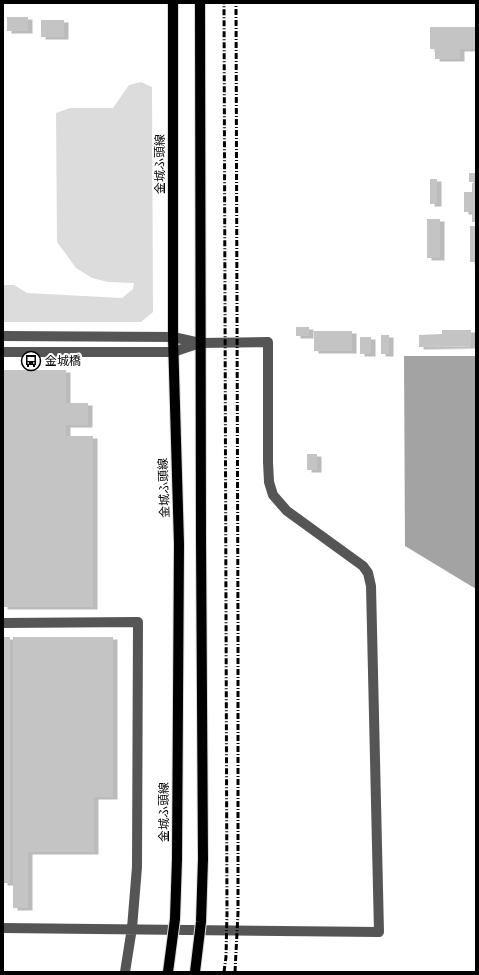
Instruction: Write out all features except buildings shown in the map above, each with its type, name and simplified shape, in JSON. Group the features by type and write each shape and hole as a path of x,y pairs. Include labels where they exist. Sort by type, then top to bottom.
{"main road":[{"name":"金城ふ頭線","path":"168,972 175,920 177,859 179,544 173,352 173,3"},
{"path":"195,972 201,922 204,859 200,343 200,3"}],"street":[{"path":"3,336 173,337 200,343 268,342 268,462 269,482 273,495 287,511 363,566 368,573 371,586 379,932 132,928 3,928"},
{"path":"3,352 173,352 200,343"},
{"path":"3,622 138,622 137,867 132,928 125,972"}],"shaded area":[{"path":"141,82 152,87 153,312 141,322 3,322 3,285 14,285 27,293 122,298 133,289 134,283 108,282 92,278 76,268 57,242 56,113 70,108 113,108 129,85"},
{"path":"404,356 476,356 476,589 405,546"}],"railway":[{"path":"224,3 227,913 226,957 224,972"},
{"path":"235,972 238,913 236,3"}],"place":[{"name":"金城橋","path":"31,361"}]}
